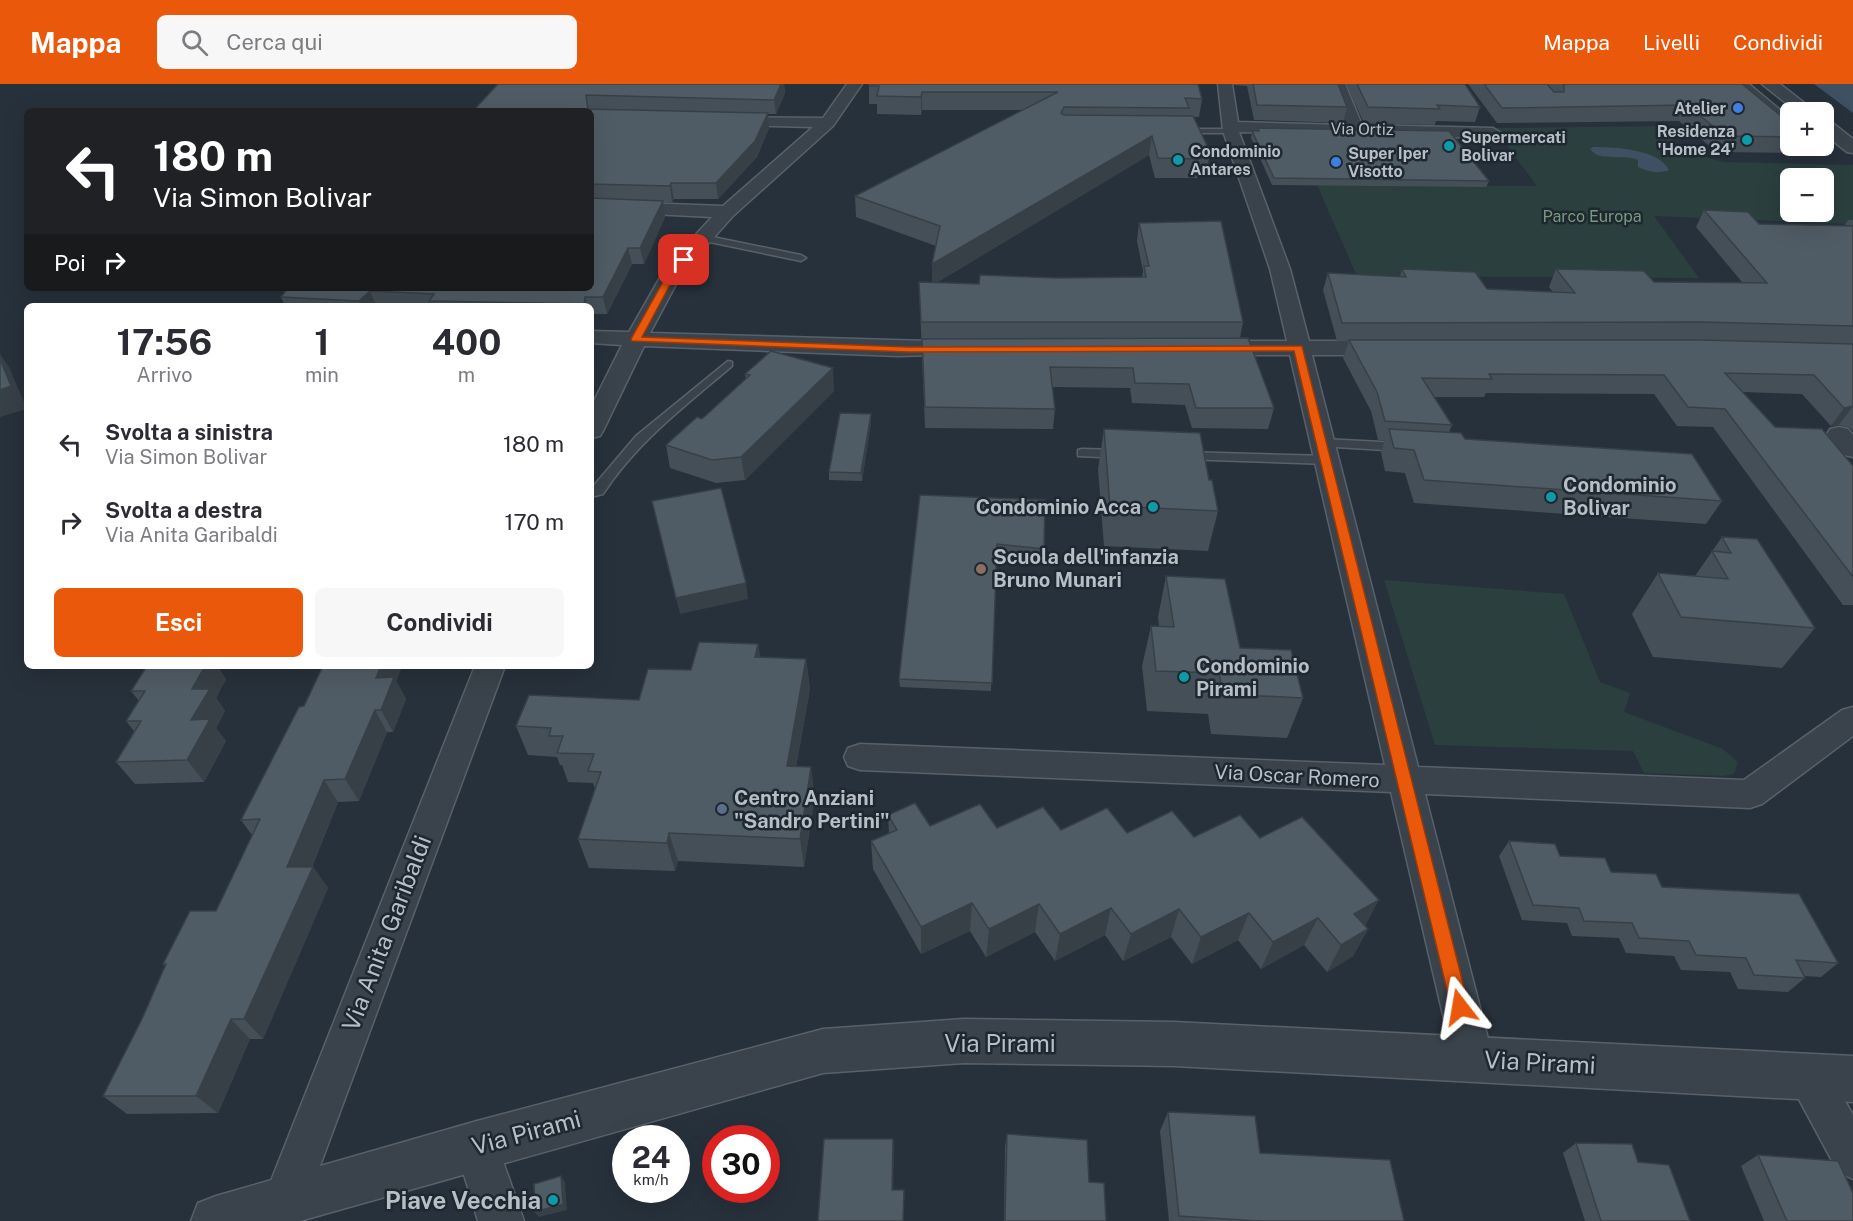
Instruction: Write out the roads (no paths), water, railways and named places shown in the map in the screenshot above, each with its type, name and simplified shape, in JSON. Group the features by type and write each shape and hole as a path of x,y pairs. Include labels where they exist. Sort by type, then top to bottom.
{"street":[{"path":"1338,84 1356,129"},
{"path":"1770,84 1794,102"},
{"path":"594,424 673,271 727,212 827,123 858,87"},
{"path":"1222,90 1231,129 1280,269 1473,1058"},
{"name":"Via Ortiz","path":"1231,129 1356,129 1493,134 1482,117"},
{"path":"708,120 827,123"},
{"path":"1834,133 1853,148"},
{"path":"594,206 727,212"},
{"path":"594,337 898,349 980,349"},
{"path":"1195,348 1408,348"},
{"name":"Via Anita Garibaldi","path":"285,1201 489,669"},
{"name":"Via Oscar Romero","path":"860,757 1406,782 1750,794 1853,719"},
{"name":"Via Pirami","path":"216,1221 477,1145 823,1051 845,1048 964,1041 1162,1044 1853,1079"},
{"path":"1808,1077 1853,1157"},
{"path":"477,1145 501,1221"}],"lane":[{"path":"1744,84 1780,114"},
{"path":"1767,103 1780,105"},
{"path":"1172,131 1231,129"},
{"path":"703,238 801,258"},
{"path":"594,492 598,491 609,471 630,450 728,364"},
{"path":"1175,456 1416,448"},
{"path":"1082,453 1129,454"}],"water":[{"path":"1814,84 1853,84 1853,113"},
{"path":"1593,147 1646,153 1664,163 1669,170 1657,172 1646,170 1638,167 1638,160 1600,156 1590,149"}],"place":[{"name":"Atelier","path":"1738,108"},
{"name":"Residenza 'Home 24'","path":"1747,140"},
{"name":"Supermercati Bolivar","path":"1449,146"},
{"name":"Condominio Antares","path":"1178,160"},
{"name":"Super Iper Visotto","path":"1336,162"},
{"name":"Condominio Bolivar","path":"1551,497"},
{"name":"Condominio Acca","path":"1153,507"},
{"name":"Scuola dell'infanzia Bruno Munari","path":"981,569"},
{"name":"Condominio Pirami","path":"1184,677"},
{"name":"Centro Anziani \"Sandro Pertini\"","path":"722,809"},
{"name":"Piave Vecchia","path":"553,1200"}],"park label":[{"name":"Parco Europa","path":"1592,216"}]}
